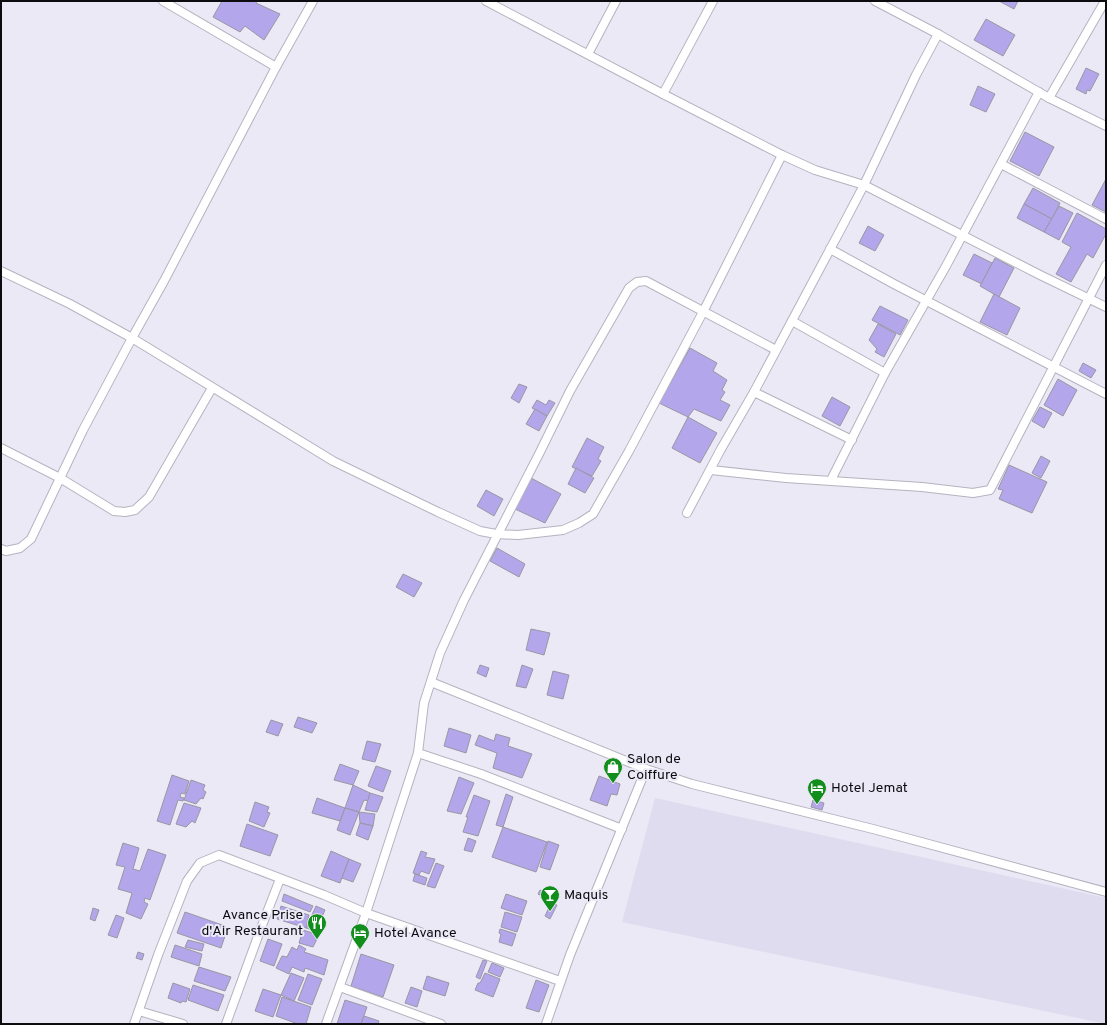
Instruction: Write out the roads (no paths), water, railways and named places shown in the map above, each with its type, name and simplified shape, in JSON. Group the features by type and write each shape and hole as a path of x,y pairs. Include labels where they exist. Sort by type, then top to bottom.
{"street":[{"path":"163,1 276,67"},
{"path":"1,549 6,551 20,548 31,539 83,430 164,281 312,1"},
{"path":"486,1 782,155 815,170 864,185 1106,307"},
{"path":"588,54 616,1"},
{"path":"663,94 713,1"},
{"path":"875,1 938,34 1049,98 1106,126"},
{"path":"1049,98 1105,1"},
{"path":"687,513 754,392 864,185 916,75 938,34"},
{"path":"831,480 885,373 926,301 1039,92"},
{"path":"1,271 70,304 132,338 333,461 438,512 480,530 496,534 518,536 563,530 579,523 593,514 629,451 703,312 782,155"},
{"path":"1001,164 1106,219"},
{"path":"830,249 926,301 1106,394"},
{"path":"711,470 786,478 922,486 973,493 990,490 1106,265"},
{"path":"326,1024 366,913 418,753 424,703 443,646 496,534 570,391 629,288 637,282 646,281 776,350"},
{"path":"792,321 885,373"},
{"path":"1,448 60,478 114,511 125,512 135,510 149,497 212,388"},
{"path":"754,392 852,440"},
{"path":"431,682 646,769 692,784 873,829 1106,892"},
{"path":"418,753 481,774 622,829"},
{"path":"546,1024 560,981 646,769"},
{"path":"134,1024 158,955 187,881 200,862 219,855 324,895 366,913 560,981"},
{"path":"226,1024 280,879"},
{"path":"340,986 441,1024"},
{"path":"139,1011 183,1024"}],"place":[{"name":"Salon de Coiffure","path":"613,784"},
{"name":"Hotel Jemat","path":"817,805"},
{"name":"Maquis","path":"550,912"},
{"name":"Avance Prise d'Air Restaurant","path":"317,940"},
{"name":"Hotel Avance","path":"360,950"}]}
